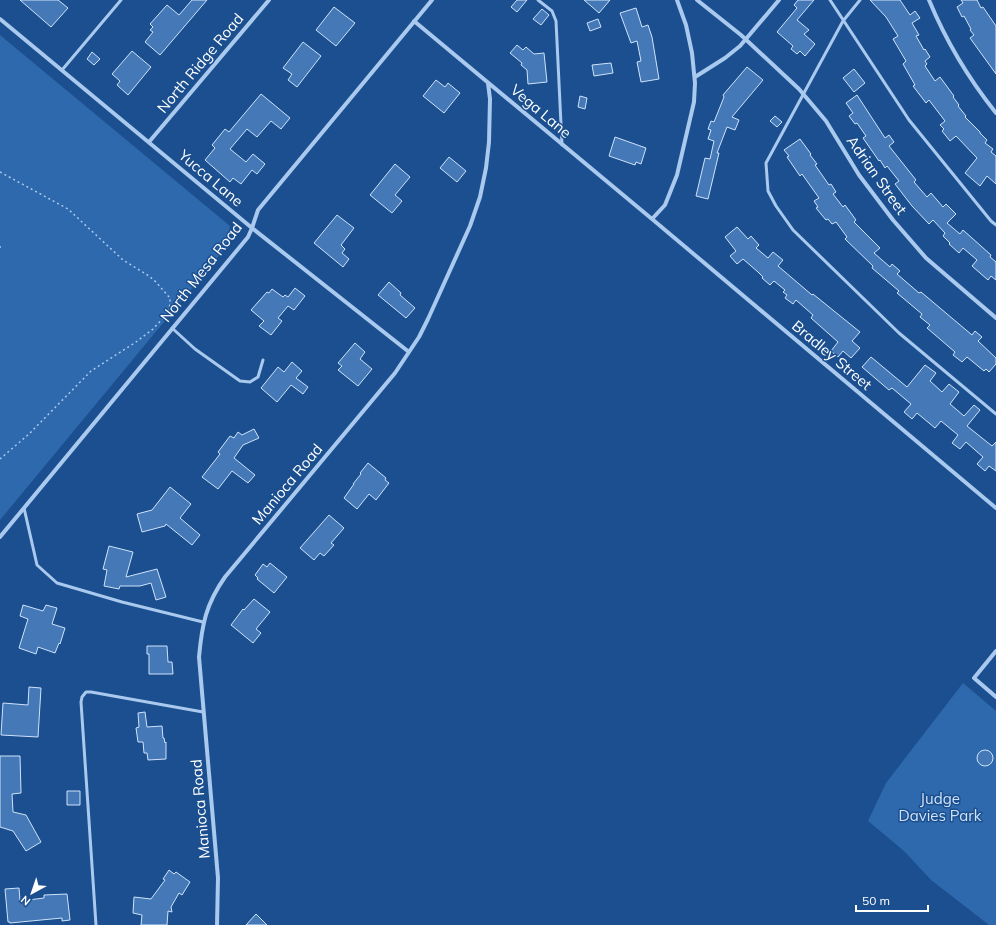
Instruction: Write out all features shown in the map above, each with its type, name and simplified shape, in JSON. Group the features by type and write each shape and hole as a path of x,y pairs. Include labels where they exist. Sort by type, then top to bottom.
{"street":[{"name":"North Ridge Road","path":"149,142 269,0"},
{"name":"North Mesa Road","path":"0,537 248,237 258,210 432,0"},
{"path":"652,220 665,205 678,175 694,102 695,77 686,25 677,0"},
{"name":"Adrian Street","path":"697,0 745,39 803,94 826,121 859,175 893,220 926,258 996,318"},
{"path":"695,77 725,58 740,46 779,0"},
{"path":"928,0 940,28 964,70 996,113"},
{"name":"Yucca Lane","path":"0,19 252,228 410,352"},
{"name":"Vega Lane","path":"414,21 652,220"},
{"name":"Manioca Road","path":"217,925 218,878 212,794 203,712 199,657 203,622 213,597 225,577 395,373 410,352 428,319 470,226 480,198 489,142 490,99 488,83"},
{"name":"Bradley Street","path":"652,220 996,508"},
{"path":"996,651 974,678 996,697"}],"lane":[{"path":"62,70 121,0"},
{"path":"538,0 552,11 556,21 562,145"},
{"path":"830,0 909,120 950,172 996,225"},
{"path":"860,0 844,21 766,163 768,191 776,206 793,230 894,328 996,414"},
{"path":"172,328 195,349 240,381 250,382 258,377 263,360"},
{"path":"24,508 37,565 57,583 122,602 203,622"},
{"path":"96,925 81,702 82,697 86,692 91,692 203,712"}],"path":[{"path":"0,172 68,209 123,260 156,282 170,298 170,303 169,309 165,316 152,329 136,342 91,371 29,434 0,459"}],"green space":[{"path":"0,35 230,226 226,247 0,520"},
{"name":"Judge Davies Park","path":"963,683 996,711 996,925 989,925 931,880 904,851 868,821 886,783"}],"building":[{"path":"20,0 58,0 68,8 51,27"},
{"path":"192,0 207,0 160,55 145,42 153,32 150,30 153,27 150,24 167,5 179,15"},
{"path":"517,0 527,0 517,12 511,7"},
{"path":"584,0 610,0 599,13"},
{"path":"798,0 814,0 797,20 809,30 804,34 815,44 805,56 800,51 797,54 791,49 793,46 777,32 797,8 794,5"},
{"path":"870,0 900,0 910,15 915,11 920,18 912,23 919,35 916,36 930,57 925,61 927,64 925,66 935,81 940,77 954,96 953,97 959,105 958,106 966,116 965,117 987,140 985,143 993,149 991,152 996,156 996,184 987,176 980,186 965,173 977,158 956,136 950,141 942,131 944,129 940,125 945,121 929,100 926,103 913,86 915,85 903,64 906,61 893,39 898,36 886,17"},
{"path":"961,0 977,0 981,8 983,7 996,26 996,74 970,38 974,35 970,30 971,29 964,16 962,17 957,7 963,3"},
{"path":"334,7 355,23 336,46 316,30"},
{"path":"636,8 642,27 648,25 652,37 659,79 641,82 637,62 641,61 637,41 631,43 620,13"},
{"path":"542,9 549,15 541,25 533,19"},
{"path":"598,19 601,27 590,31 587,23"},
{"path":"303,42 321,56 297,87 288,80 292,74 283,68"},
{"path":"517,45 523,50 526,47 534,54 544,53 547,82 528,84 527,70 521,65 522,63 510,53"},
{"path":"132,51 151,67 128,95 117,85 120,81 112,74"},
{"path":"92,52 100,59 94,65 87,59"},
{"path":"611,63 613,73 594,76 592,65"},
{"path":"747,67 763,80 732,117 739,120 735,130 727,127 717,153 719,153 708,199 696,196 705,158 710,159 714,141 708,139 711,130 708,129 711,121 714,122 724,97 723,95"},
{"path":"854,69 865,83 854,92 843,78"},
{"path":"436,80 445,87 448,83 460,93 444,113 423,96"},
{"path":"261,94 290,118 281,129 271,121 257,137 247,129 230,149 246,162 253,154 265,164 257,174 252,170 241,184 233,178 230,182 205,160 215,148 212,145 225,129 229,132"},
{"path":"857,95 885,138 889,135 894,142 889,146 916,180 914,182 927,197 931,193 943,207 946,204 956,214 947,223 960,234 963,230 991,255 990,257 996,262 996,280 991,276 988,280 972,266 977,260 963,248 959,253 949,244 950,243 943,236 945,233 933,220 929,224 912,206 895,184 899,181 887,166 885,168 880,160 879,161 863,138 866,136 857,123 855,124 849,116 853,113 846,103"},
{"path":"580,96 587,98 585,109 578,107"},
{"path":"775,116 782,122 777,127 770,121"},
{"path":"615,137 646,148 641,164 636,162 635,165 609,156"},
{"path":"800,139 817,164 815,165 829,185 831,184 836,192 833,194 843,207 845,205 856,220 854,222 880,248 874,253 890,267 892,264 900,271 897,274 972,335 975,331 982,337 978,341 996,358 996,364 989,372 986,369 984,371 967,357 962,362 953,355 955,352 927,328 930,325 920,317 922,314 897,293 899,291 872,268 873,266 845,239 847,237 836,222 832,224 828,219 826,220 816,208 818,207 814,201 819,198 802,174 800,176 784,150"},
{"path":"449,157 466,171 457,182 440,168"},
{"path":"395,164 410,177 395,195 402,201 392,213 370,195"},
{"path":"337,215 354,228 341,245 345,249 342,253 349,259 343,267 314,243"},
{"path":"737,227 748,239 751,236 759,245 756,248 768,258 773,252 783,260 778,266 812,295 813,294 860,332 852,341 860,348 851,358 843,351 838,357 831,351 838,342 811,318 813,315 796,300 793,304 785,298 787,295 783,292 785,290 774,281 770,285 743,259 737,264 730,256 736,251 725,237"},
{"path":"389,282 401,293 400,295 415,308 406,318 378,295"},
{"path":"295,288 305,296 294,310 288,306 278,318 282,321 271,335 259,326 264,321 251,310 267,292 269,293 272,289 283,297 285,295 288,297"},
{"path":"355,343 365,352 360,359 372,369 358,386 338,370 342,366 338,363"},
{"path":"871,357 907,387 925,365 936,373 930,381 942,392 949,384 959,392 950,404 964,416 974,405 980,410 967,426 992,446 996,442 996,471 989,466 985,471 977,464 983,457 966,442 960,449 952,443 958,435 941,421 935,428 917,413 912,419 904,412 911,404 892,388 889,390 862,367"},
{"path":"292,362 302,371 296,378 308,387 303,394 291,385 277,402 261,388 278,367 284,372"},
{"path":"254,429 259,438 243,445 234,458 255,475 248,483 232,471 218,489 202,477 220,454 218,452 230,436 234,438 238,432 242,435"},
{"path":"368,463 386,478 385,480 389,483 376,500 369,494 357,509 344,498"},
{"path":"170,487 191,504 180,518 200,535 192,545 166,524 165,526 142,532 137,514 152,510"},
{"path":"329,515 344,528 331,543 334,545 324,556 320,553 314,560 300,548"},
{"path":"109,546 133,552 126,577 157,569 166,597 156,600 151,583 140,586 120,586 119,589 104,586 107,570 103,569"},
{"path":"270,563 287,577 274,593 257,579 258,578 255,575 263,564 267,567"},
{"path":"254,599 270,612 256,629 261,633 253,643 231,625 243,609 244,610"},
{"path":"23,605 43,611 46,605 57,608 52,624 65,628 60,644 59,643 55,653 38,647 36,654 19,648 28,619 20,616"},
{"path":"147,646 167,646 168,662 172,662 173,674 149,674 149,654 147,654"},
{"path":"29,687 41,688 38,737 1,735 3,703 28,705"},
{"path":"145,712 147,727 162,726 163,738 165,743 166,742 166,759 148,760 147,753 144,753 143,742 138,742 136,728 139,727 138,713"},
{"path":"985,750 991,752 993,758 991,764 985,766 979,764 977,758 979,752"},
{"path":"0,756 20,756 21,793 12,794 13,812 26,815 41,842 26,851 13,831 0,827"},
{"path":"67,791 80,791 80,805 67,805"},
{"path":"169,870 174,874 176,872 190,882 182,895 179,893 171,907 172,912 168,911 167,925 141,925 142,915 133,913 134,897 151,899 165,880 163,879"},
{"path":"19,888 20,901 44,898 44,895 67,894 70,920 62,921 62,918 8,922 5,889"},
{"path":"256,914 267,925 246,925"}]}
